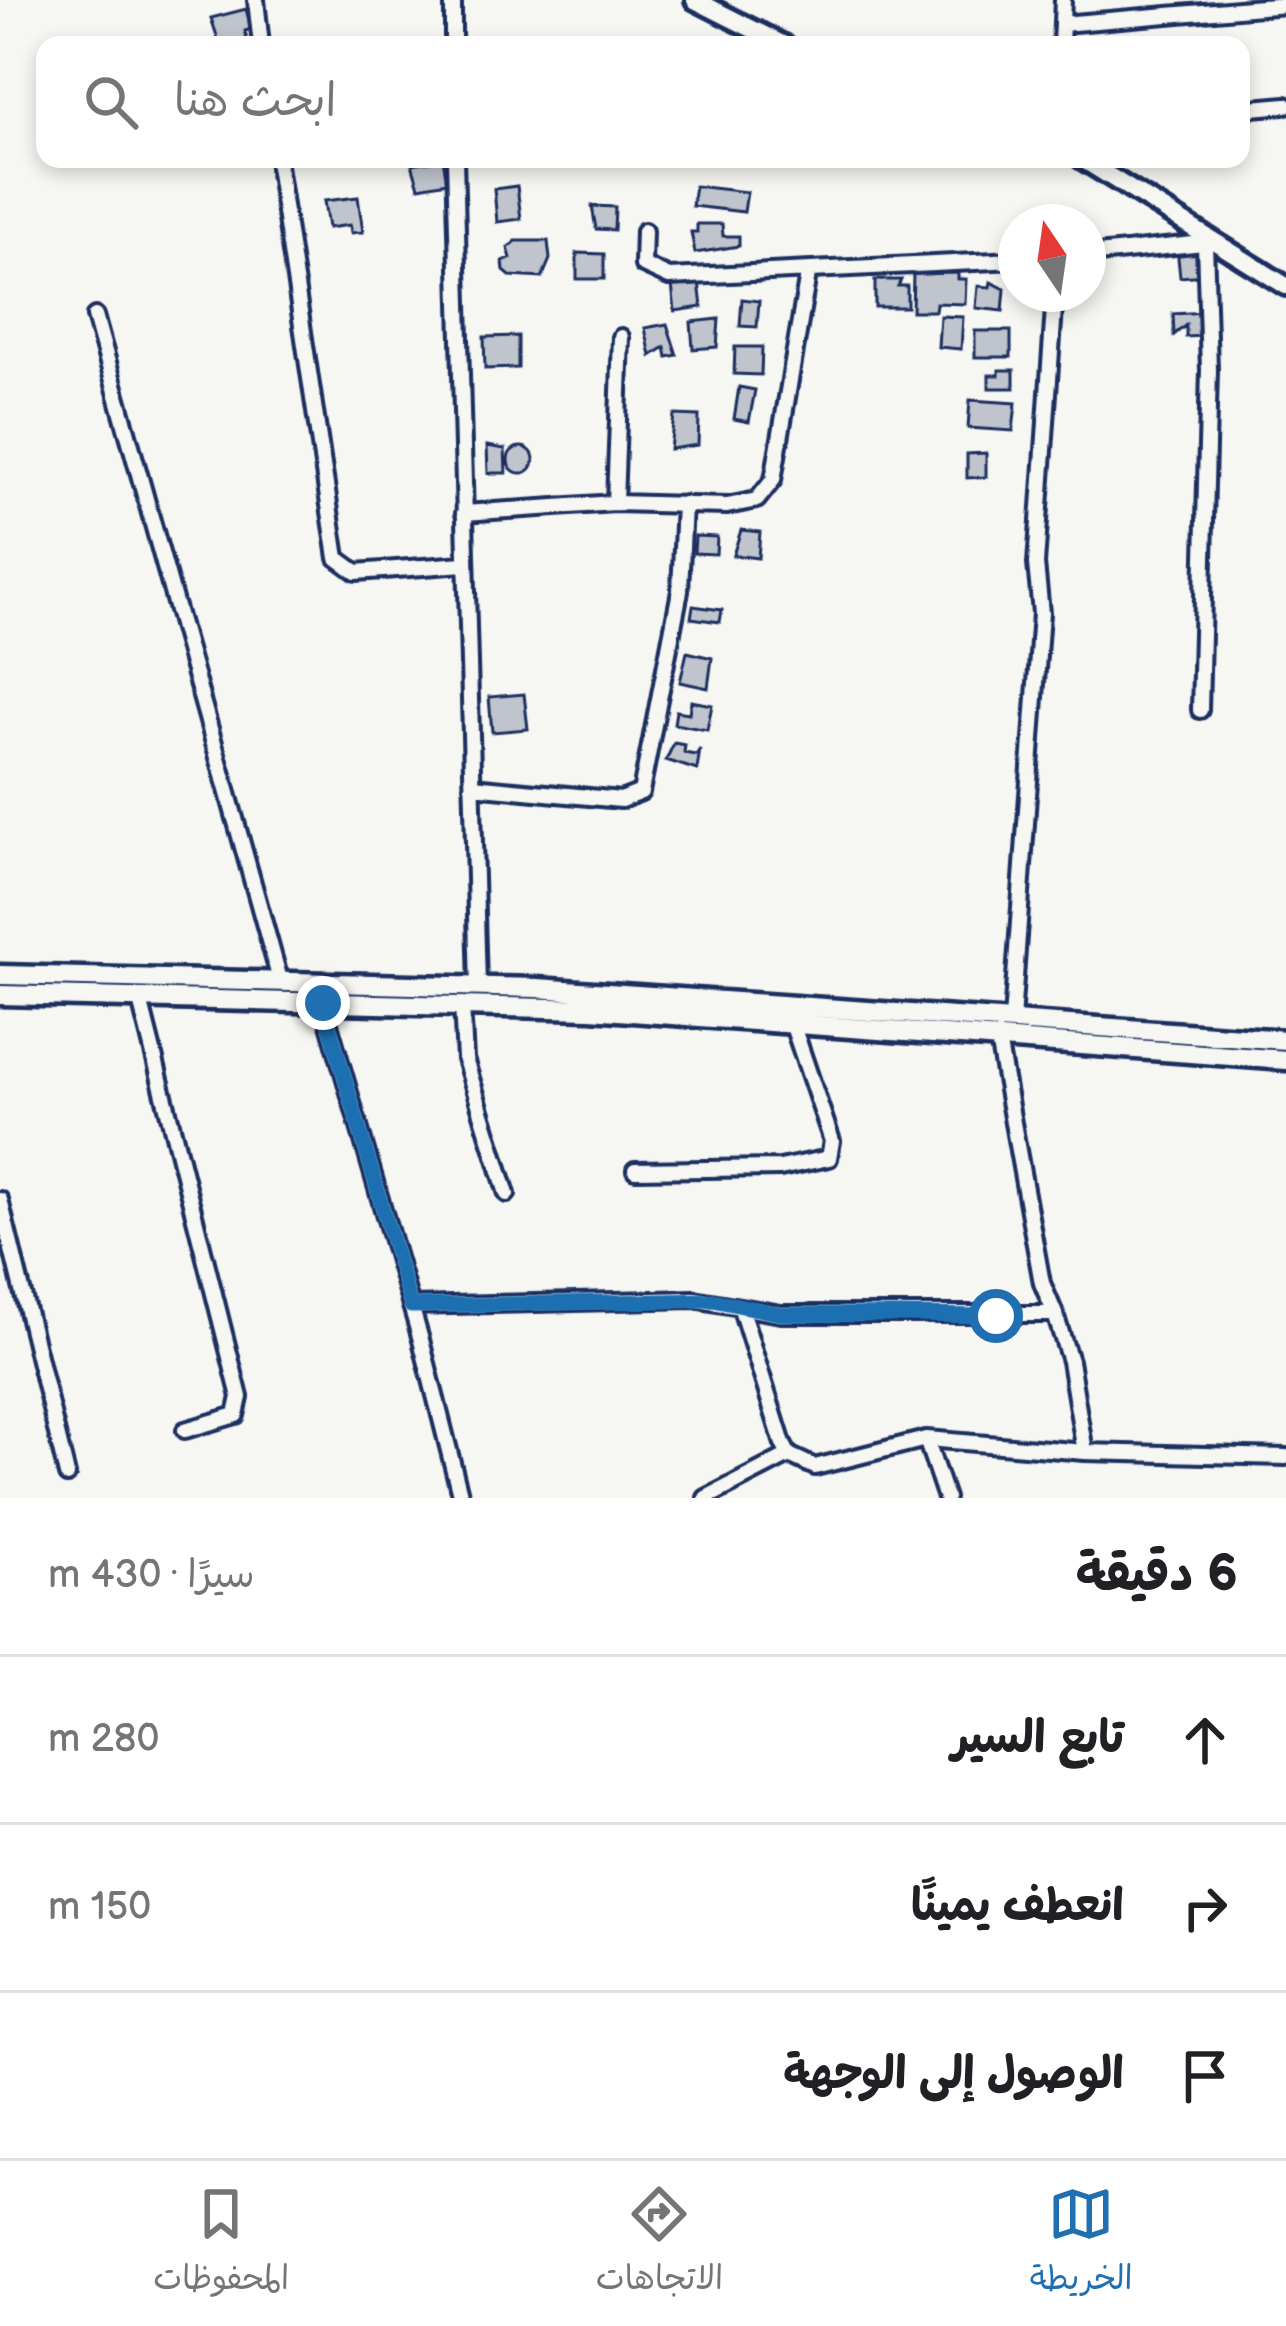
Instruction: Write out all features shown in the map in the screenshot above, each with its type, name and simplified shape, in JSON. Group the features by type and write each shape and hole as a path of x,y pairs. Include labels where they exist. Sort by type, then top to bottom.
{"main road":[{"path":"0,975 478,986 1286,1040"},
{"path":"0,995 590,1009 1286,1060"}],"street":[{"path":"256,0 260,36"},
{"path":"453,0 453,36"},
{"path":"695,0 723,8 769,36"},
{"path":"1061,36 1064,0"},
{"path":"1062,24 1286,5"},
{"path":"1250,108 1286,105"},
{"path":"278,168 308,399 340,565 356,572 464,564"},
{"path":"455,168 478,986"},
{"path":"1096,168 1286,286"},
{"path":"644,231 641,259 658,274 808,274 998,261"},
{"path":"1106,253 1212,242"},
{"path":"1200,710 1212,242"},
{"path":"464,513 615,503 746,504 770,488 808,274"},
{"path":"1012,1020 1041,613 1036,564 1054,312"},
{"path":"95,316 280,980"},
{"path":"615,503 621,337"},
{"path":"472,786 621,800 641,792 680,591 684,504"},
{"path":"140,1000 240,1397 236,1415 185,1430"},
{"path":"323,1003 461,1498"},
{"path":"634,1170 780,1168 829,1158 832,1142 786,1004"},
{"path":"462,1006 465,1059 507,1194"},
{"path":"998,1040 1040,1270 1070,1361 1085,1452"},
{"path":"0,1200 67,1475"},
{"path":"411,1306 694,1299 742,1309 905,1316 1055,1314"},
{"path":"742,1309 758,1373 789,1455"},
{"path":"926,1438 946,1498"},
{"path":"706,1498 789,1455 828,1467 926,1438 1085,1452 1286,1457"}],"building":[{"path":"246,9 251,29 245,31 246,36 217,36 211,18"},
{"path":"413,168 445,168 447,182 419,187"},
{"path":"517,186 521,219 497,222 494,189"},
{"path":"695,186 747,192 744,212 692,206"},
{"path":"358,197 363,232 351,233 350,225 328,228 324,201"},
{"path":"592,206 615,207 614,230 596,229"},
{"path":"697,224 722,224 723,236 739,236 739,246 695,253 691,232 697,232"},
{"path":"516,241 548,241 550,259 542,278 510,276 504,271 503,261 511,258 508,248"},
{"path":"1204,246 1206,275 1180,277 1177,248"},
{"path":"577,253 604,254 604,279 577,279"},
{"path":"958,273 958,279 966,279 965,304 936,303 935,311 912,311 913,274"},
{"path":"875,280 901,280 898,286 907,286 907,307 875,307"},
{"path":"699,282 702,307 675,311 672,285"},
{"path":"991,282 998,286 998,310 976,308 978,286 990,287"},
{"path":"742,299 759,301 757,327 740,326"},
{"path":"1205,312 1203,336 1186,337 1186,325 1174,335 1173,314"},
{"path":"940,316 963,317 961,349 938,347"},
{"path":"719,319 717,347 693,349 691,322"},
{"path":"667,324 677,355 667,357 665,347 651,356 645,328"},
{"path":"975,331 1011,331 1011,357 975,357"},
{"path":"518,336 518,368 485,369 484,337"},
{"path":"735,347 762,347 761,375 734,374"},
{"path":"999,370 1014,370 1014,388 989,388 989,375 999,375"},
{"path":"739,387 755,390 749,422 734,419"},
{"path":"970,400 1016,403 1013,431 968,428"},
{"path":"674,415 699,416 698,445 670,449"},
{"path":"487,446 505,449 506,473 488,473"},
{"path":"521,447 534,460 521,473 508,460"},
{"path":"986,453 986,477 967,478 967,454"},
{"path":"741,530 760,532 758,558 733,555"},
{"path":"695,536 717,537 716,554 694,553"},
{"path":"693,606 722,610 720,622 691,618"},
{"path":"687,652 712,658 708,688 680,682"},
{"path":"524,694 528,729 492,732 489,697"},
{"path":"691,701 712,705 707,730 674,724 676,711 689,713"},
{"path":"674,743 685,745 684,753 696,755 700,749 697,770 666,760"}],"route":[{"path":"323,1003 411,1306 713,1300 781,1314 996,1316"}]}
